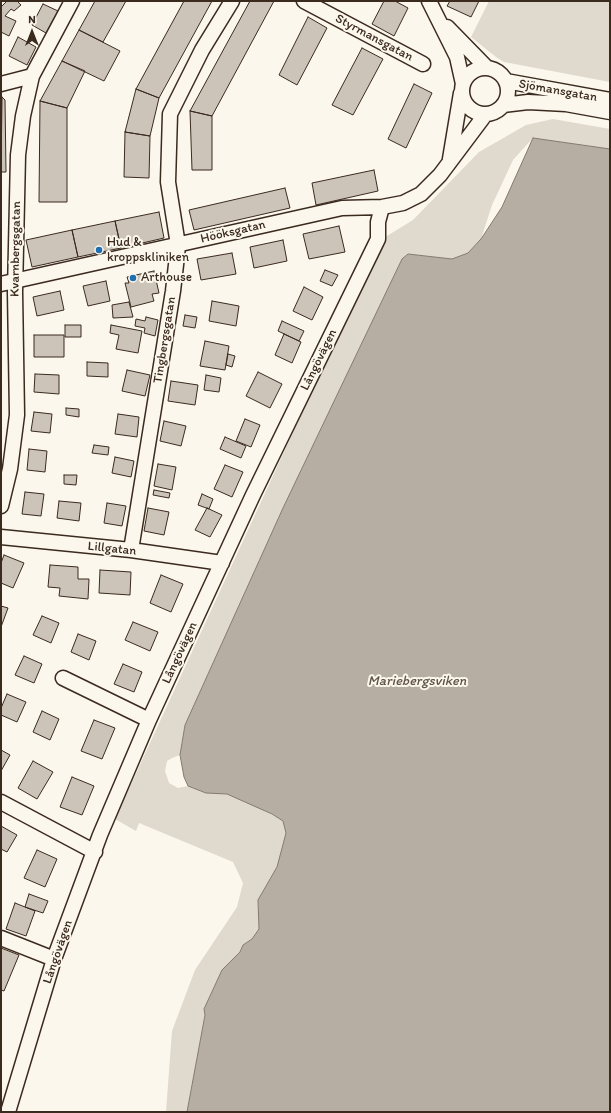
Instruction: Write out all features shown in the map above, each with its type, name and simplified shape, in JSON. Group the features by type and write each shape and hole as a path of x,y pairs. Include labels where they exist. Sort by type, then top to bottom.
{"street":[{"name":"Kvarnbergsgatan","path":"1,506 10,470 17,415 16,281 18,155 23,116 32,76 72,1"},
{"name":"Tingbergsgatan","path":"131,550 173,291 178,245 168,182 170,114 202,50 232,1"},
{"name":"Styrmansgatan","path":"304,1 423,64"},
{"path":"429,1 457,57 465,103 476,113 485,115 494,112 503,105 508,94 506,81 501,75 487,68 439,19"},
{"path":"462,87 470,74 481,68 487,68"},
{"path":"1,84 32,76"},
{"name":"Sjömansgatan","path":"506,81 610,100"},
{"name":"Hööksgatan","path":"450,161 462,87"},
{"name":"Sjömansgatan","path":"503,105 528,102 566,104 610,112"},
{"name":"Hööksgatan","path":"1,284 342,208 382,207 403,204 421,194 440,175 485,115"},
{"name":"Långövägen","path":"8,1112 54,959 95,852 100,835 149,720 253,495 378,239 378,222 382,207"},
{"name":"Lillgatan","path":"1,537 131,550 222,563"},
{"path":"63,678 149,720"},
{"path":"1,802 95,852"},
{"path":"1,938 54,959"}],"shaded area":[{"path":"489,1 610,1 610,82 504,62 496,57 471,37"},
{"path":"553,119 610,129 610,149 533,138 513,160 492,205 481,239 468,253 452,259 408,254 402,259 283,508 185,725 180,755 167,761 165,771 169,783 178,788 188,786 206,793 227,794 258,807 283,821 286,833 277,867 258,900 259,929 252,939 243,945 240,952 222,970 204,1009 205,1014 187,1112 166,1112 172,1031 195,970 237,907 243,883 233,862 139,823 136,831 115,819 382,239 413,220 479,152 526,125"}],"water":[{"name":"Mariebergsviken","path":"533,138 610,149 610,1112 187,1112 205,1015 204,1009 222,970 240,952 243,945 252,939 259,929 258,900 277,867 286,833 283,821 272,814 227,794 206,793 188,786 184,777 180,755 185,725 283,508 402,259 408,254 452,259 468,253 481,239 502,207"}],"building":[{"path":"7,1 17,1 21,5 14,11 11,9 5,16 16,21 9,36 1,32 1,7"},
{"path":"95,1 126,1 103,42 79,30"},
{"path":"184,1 212,1 159,98 136,89"},
{"path":"250,1 274,1 212,116 190,111"},
{"path":"384,1 395,1 408,8 394,36 372,24"},
{"path":"450,1 479,1 471,17 447,6"},
{"path":"43,4 58,11 46,33 32,25"},
{"path":"308,17 327,28 297,85 279,75"},
{"path":"79,30 120,51 104,81 62,61"},
{"path":"18,37 36,47 27,65 9,56"},
{"path":"362,48 383,59 353,115 332,105"},
{"path":"62,61 85,71 67,108 40,101"},
{"path":"414,84 432,93 406,148 388,139"},
{"path":"136,89 159,98 150,136 125,132"},
{"path":"2,97 5,100 6,172 1,172"},
{"path":"40,101 67,108 67,202 39,202"},
{"path":"190,111 212,116 212,170 192,170"},
{"path":"125,132 150,136 149,178 124,177"},
{"path":"374,170 378,191 316,205 312,183"},
{"path":"285,188 290,208 194,230 189,210"},
{"path":"159,212 164,238 121,248 115,221"},
{"path":"115,221 121,248 78,257 72,230"},
{"path":"339,226 345,252 309,259 303,234"},
{"path":"72,230 78,257 32,267 26,240"},
{"path":"283,240 287,261 254,268 250,247"},
{"path":"232,253 236,274 201,280 197,259"},
{"path":"325,270 338,275 332,286 320,281"},
{"path":"154,271 159,293 152,294 154,301 131,307 125,283 129,283 127,277"},
{"path":"106,281 110,301 88,306 83,286"},
{"path":"304,287 323,297 312,320 293,311"},
{"path":"60,291 64,310 37,316 33,297"},
{"path":"212,301 239,306 236,326 209,321"},
{"path":"129,302 133,317 113,318 112,305"},
{"path":"185,315 197,317 195,328 183,326"},
{"path":"146,317 158,320 155,336 144,333 145,328 135,326 136,319 145,321"},
{"path":"282,321 304,331 299,341 278,331"},
{"path":"65,325 81,325 81,337 65,337"},
{"path":"111,325 142,331 138,353 116,349 119,335 110,333"},
{"path":"284,334 301,342 292,363 275,355"},
{"path":"34,335 64,335 64,357 34,357"},
{"path":"205,341 229,346 225,370 200,366"},
{"path":"228,354 235,356 232,367 226,365"},
{"path":"87,362 108,363 108,377 87,376"},
{"path":"127,370 150,375 145,396 122,391"},
{"path":"258,372 282,384 270,408 246,396"},
{"path":"35,374 59,375 59,394 34,392"},
{"path":"206,375 221,378 219,392 204,390"},
{"path":"171,381 198,385 195,405 168,401"},
{"path":"66,408 79,409 79,417 66,415"},
{"path":"34,412 52,414 50,433 31,431"},
{"path":"118,414 139,417 137,437 115,434"},
{"path":"245,419 260,425 251,447 236,441"},
{"path":"164,421 186,426 181,446 160,441"},
{"path":"225,437 246,446 241,458 220,449"},
{"path":"94,445 109,447 108,455 92,453"},
{"path":"29,449 47,451 45,472 27,470"},
{"path":"115,457 134,461 131,477 112,473"},
{"path":"158,464 176,467 172,490 154,486"},
{"path":"225,465 243,472 232,497 214,489"},
{"path":"64,475 77,475 76,485 64,484"},
{"path":"154,490 170,493 169,498 153,495"},
{"path":"25,492 44,494 41,516 22,514"},
{"path":"202,494 213,499 209,509 198,505"},
{"path":"59,501 81,503 79,521 57,518"},
{"path":"107,503 126,506 122,526 104,523"},
{"path":"148,508 169,512 164,535 144,531"},
{"path":"207,508 222,515 210,537 195,530"},
{"path":"4,555 24,563 13,588 1,583 1,563"},
{"path":"50,565 78,567 78,579 89,579 88,599 59,596 60,588 48,587"},
{"path":"100,570 131,572 130,595 99,593"},
{"path":"161,575 183,584 171,612 150,603"},
{"path":"1,606 8,608 1,627"},
{"path":"42,616 59,623 51,643 33,635"},
{"path":"133,622 158,632 150,651 125,640"},
{"path":"78,634 96,641 89,660 71,652"},
{"path":"24,656 42,664 34,683 15,675"},
{"path":"123,664 142,672 134,692 114,684"},
{"path":"7,694 26,702 17,722 1,715 1,708"},
{"path":"42,711 59,719 50,740 33,732"},
{"path":"94,720 115,728 102,759 81,751"},
{"path":"1,750 10,755 1,771"},
{"path":"33,761 53,772 37,799 18,788"},
{"path":"72,777 94,786 82,815 60,807"},
{"path":"1,826 17,835 7,852 1,849"},
{"path":"37,850 57,859 45,887 24,878"},
{"path":"29,894 48,901 43,913 25,907"},
{"path":"15,903 35,911 26,936 6,929"},
{"path":"1,948 19,955 4,991 1,990"}],"place":[{"name":"Hud & kroppskliniken","path":"99,250"},
{"name":"Arthouse","path":"133,278"}]}
